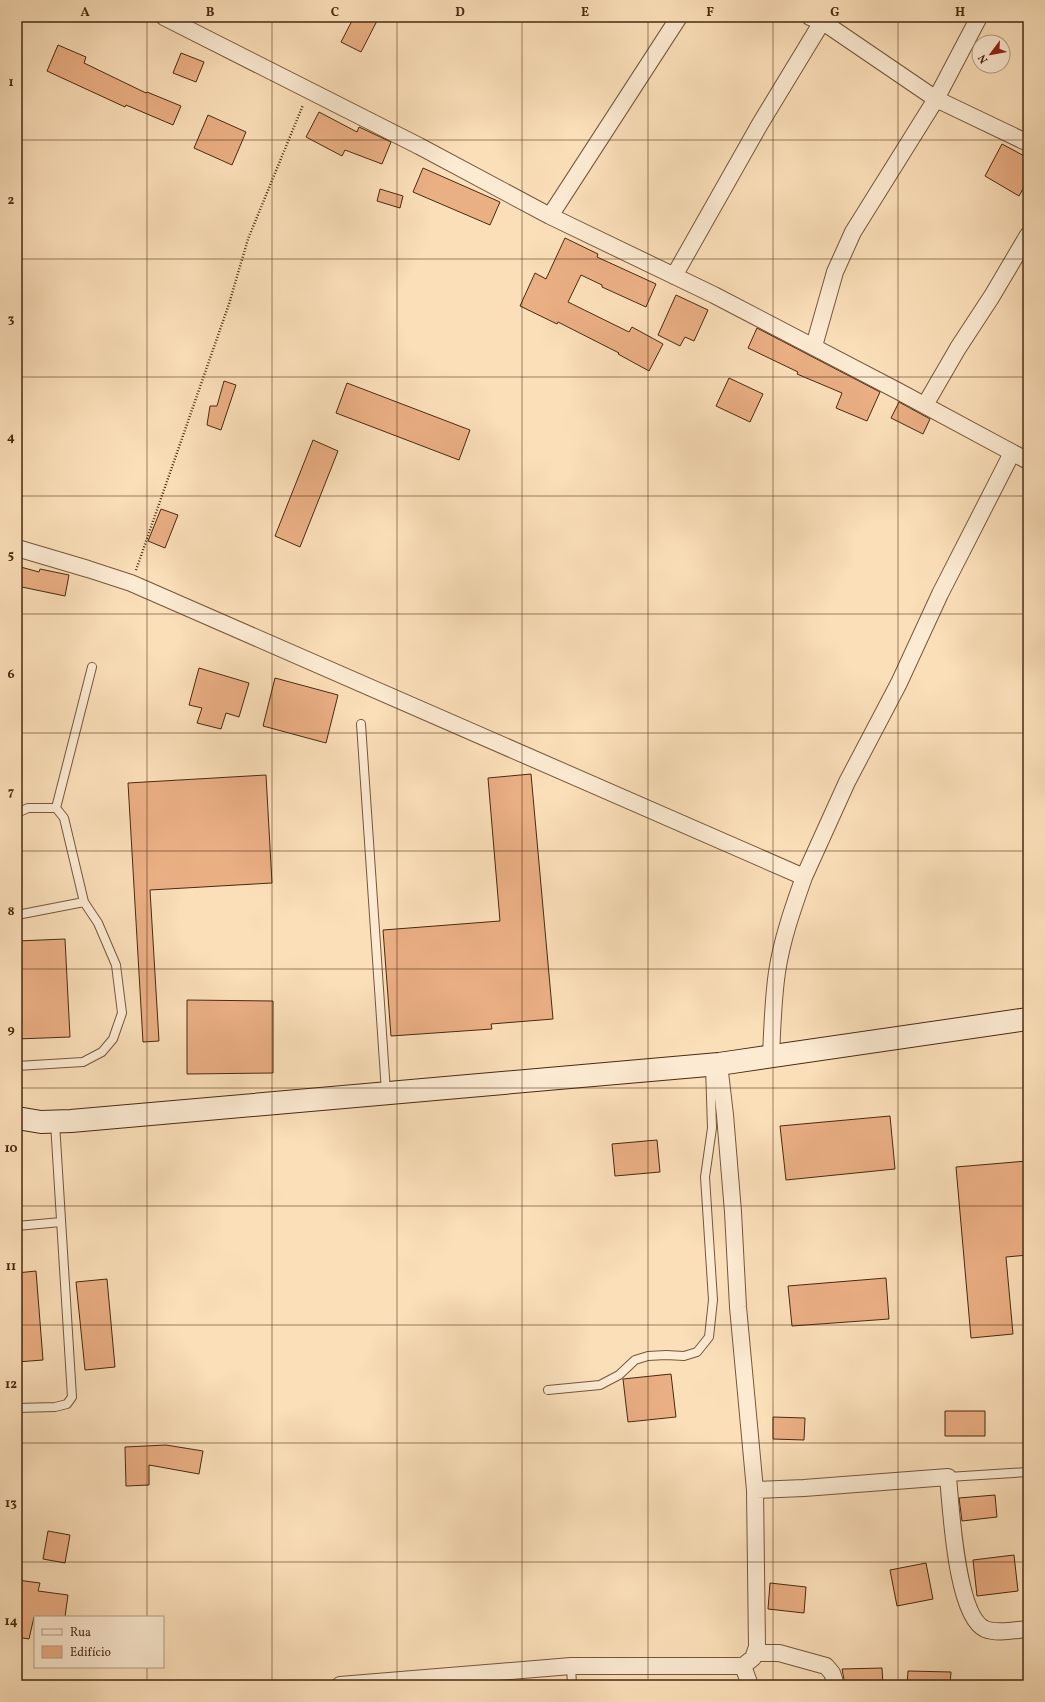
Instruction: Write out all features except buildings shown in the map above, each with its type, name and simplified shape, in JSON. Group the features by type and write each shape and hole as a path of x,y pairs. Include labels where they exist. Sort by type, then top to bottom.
{"street":[{"path":"164,17 419,146 550,216 814,346 1028,461"},
{"path":"550,216 678,17"},
{"path":"814,346 835,272 853,232 936,99 979,17"},
{"path":"674,276 819,19 936,99 1028,143"},
{"path":"926,405 958,348 992,296 1028,235"},
{"path":"771,1058 777,972 785,933 804,877 847,782 899,683 940,594 1012,453"},
{"path":"17,548 54,558 131,584 804,877"},
{"path":"17,1118 41,1122 55,1122 714,1065 1028,1020"},
{"path":"340,1685 444,1681 571,1666 743,1666 753,1658 757,1647 755,1490 738,1307 733,1212 725,1115 714,1065"},
{"path":"755,1490 804,1488 948,1477 956,1560 970,1613 980,1626 987,1630 996,1631 1028,1629"},
{"path":"755,1653 780,1654 826,1666 832,1673 836,1685"},
{"path":"743,1666 750,1685"}],"lane":[{"path":"56,808 92,667"},
{"path":"361,724 386,1094"},
{"path":"17,813 28,808 56,808"},
{"path":"17,1066 82,1062 102,1052 113,1039 122,1013 116,965 98,923 84,902 64,818 56,808"},
{"path":"17,915 84,902"},
{"path":"548,1390 600,1385 622,1372 635,1360 648,1356 684,1356 697,1352 709,1337 713,1300 705,1177 712,1128 714,1065"},
{"path":"17,1408 55,1407 67,1404 72,1397 55,1122"},
{"path":"17,1226 61,1222"},
{"path":"948,1477 1028,1472"},
{"path":"571,1666 572,1685"}],"path":[{"path":"131,584 229,304 248,239 278,170 301,109 310,92"}]}
